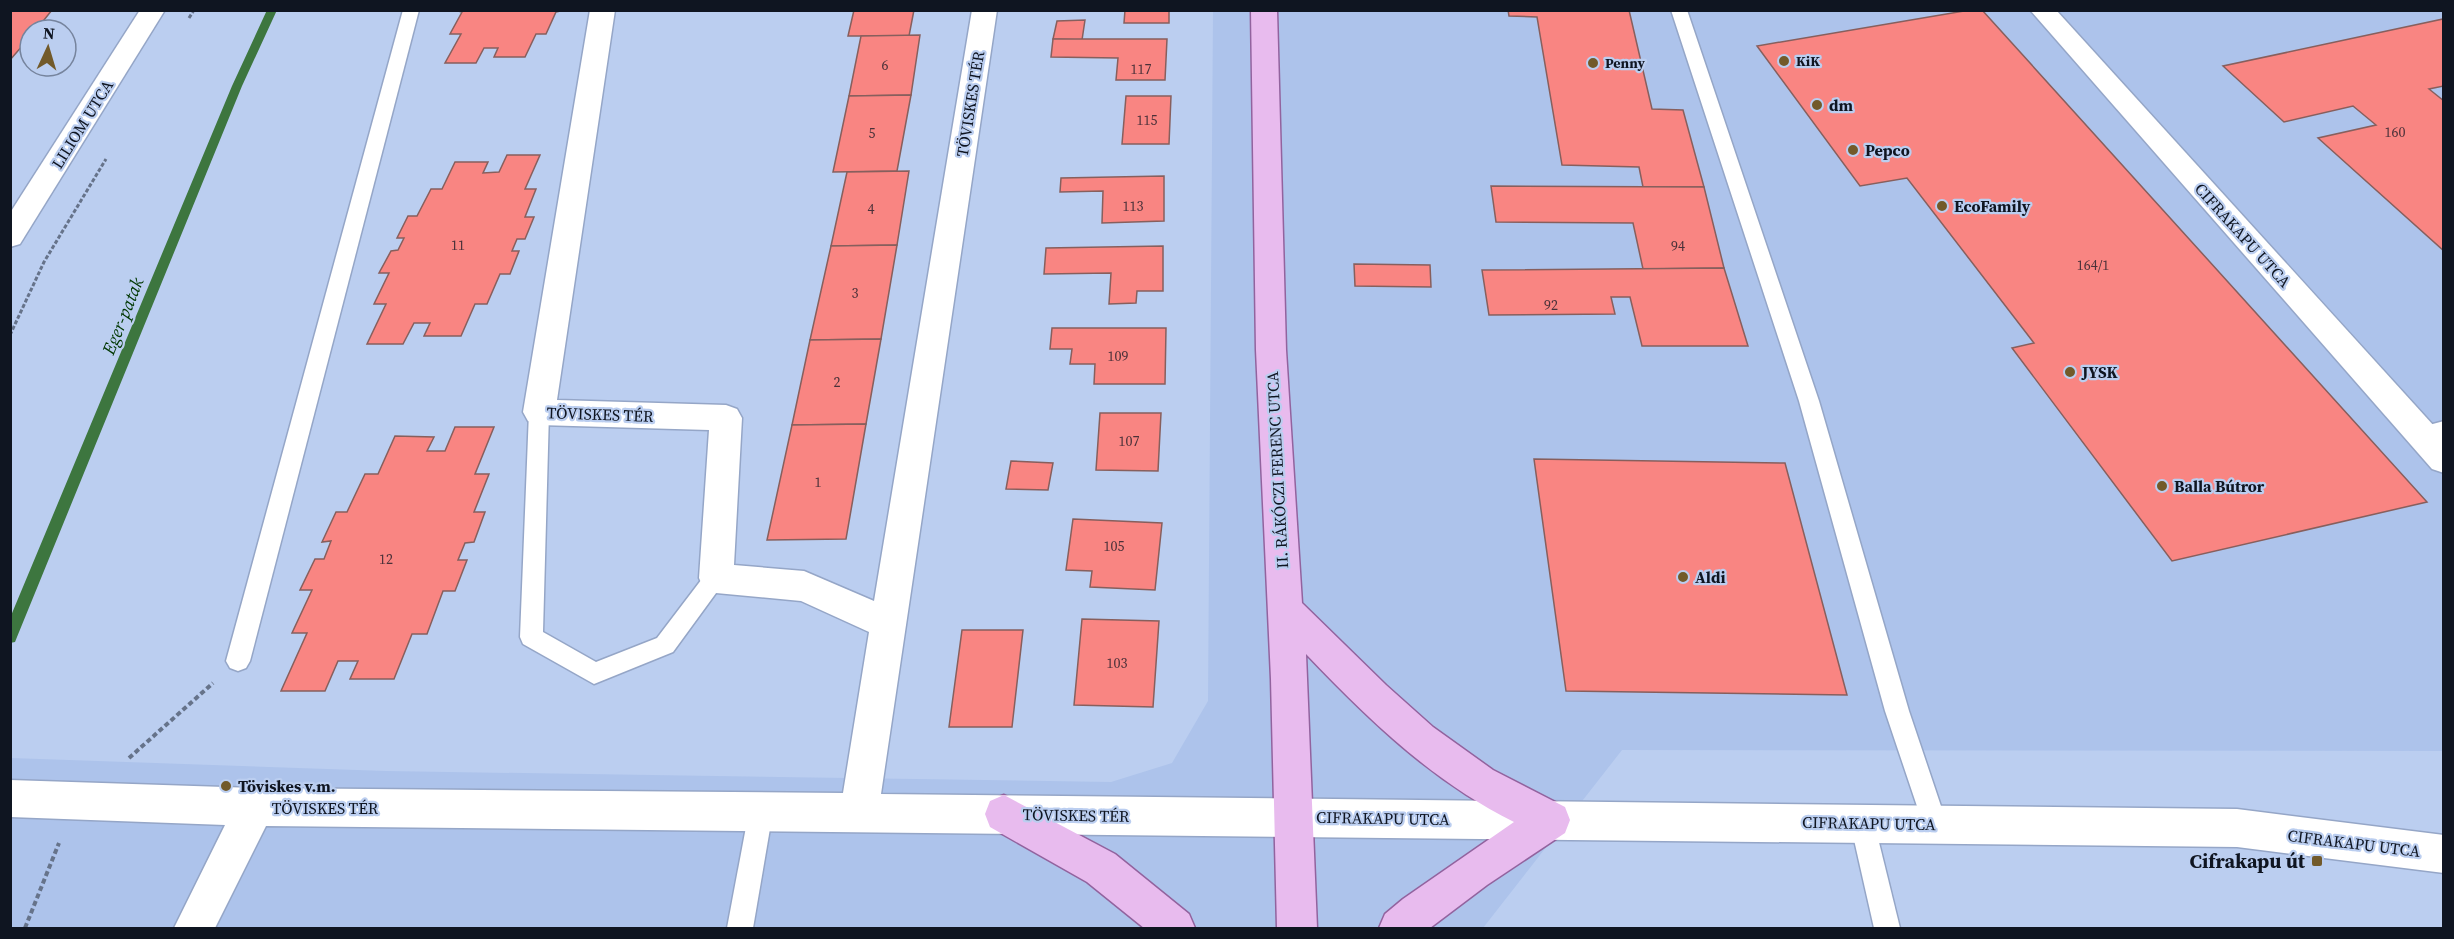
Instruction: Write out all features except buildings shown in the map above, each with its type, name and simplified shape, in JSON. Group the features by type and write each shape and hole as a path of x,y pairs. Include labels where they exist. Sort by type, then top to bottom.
{"main road":[{"name":"II. RÁKÓCZI FERENC UTCA","path":"1264,10 1271,350 1297,928"},
{"path":"1284,608 1373,698 1418,737 1470,777 1551,820 1473,871 1399,928"},
{"path":"1004,814 1101,868 1175,928"}],"street":[{"name":"LILIOM UTCA","path":"10,237 153,10"},
{"name":"TÖVISKES TÉR","path":"603,10 539,412 726,418 716,578"},
{"name":"TÖVISKES TÉR","path":"859,812 985,10"},
{"name":"CIFRAKAPU UTCA","path":"2042,10 2432,432 2444,460"},
{"path":"716,578 804,586 888,624"},
{"name":"TÖVISKES TÉR","path":"10,798 255,807 1293,817"},
{"path":"194,928 255,807"},
{"name":"CIFRAKAPU UTCA","path":"1293,817 2237,828 2444,854"}],"lane":[{"path":"238,661 411,10"},
{"path":"1679,10 1809,401 1897,711 1935,824"},
{"path":"539,412 531,637 594,673 665,645 716,578"},
{"path":"740,928 761,812"},
{"path":"1862,822 1887,928"}],"path":[{"path":"188,21 194,10"},
{"path":"10,335 45,262 110,152"},
{"path":"25,928 55,849 80,802 238,661"}],"shaded area":[{"path":"1213,11 2443,11 2443,751 1622,750 1483,928 11,928 11,758 386,771 1111,782 1172,763 1208,701"}],"waterway":[{"name":"Eger-patak","path":"10,637 237,86 272,10"}],"place":[{"name":"KiK","path":"1784,61"},
{"name":"Penny","path":"1593,63"},
{"name":"dm","path":"1817,105"},
{"name":"Pepco","path":"1853,150"},
{"name":"EcoFamily","path":"1942,206"},
{"name":"JYSK","path":"2070,372"},
{"name":"Balla Bútror","path":"2162,486"},
{"name":"Aldi","path":"1683,577"},
{"name":"Töviskes v.m.","path":"226,786"},
{"name":"Cifrakapu út","path":"2317,861"}]}
